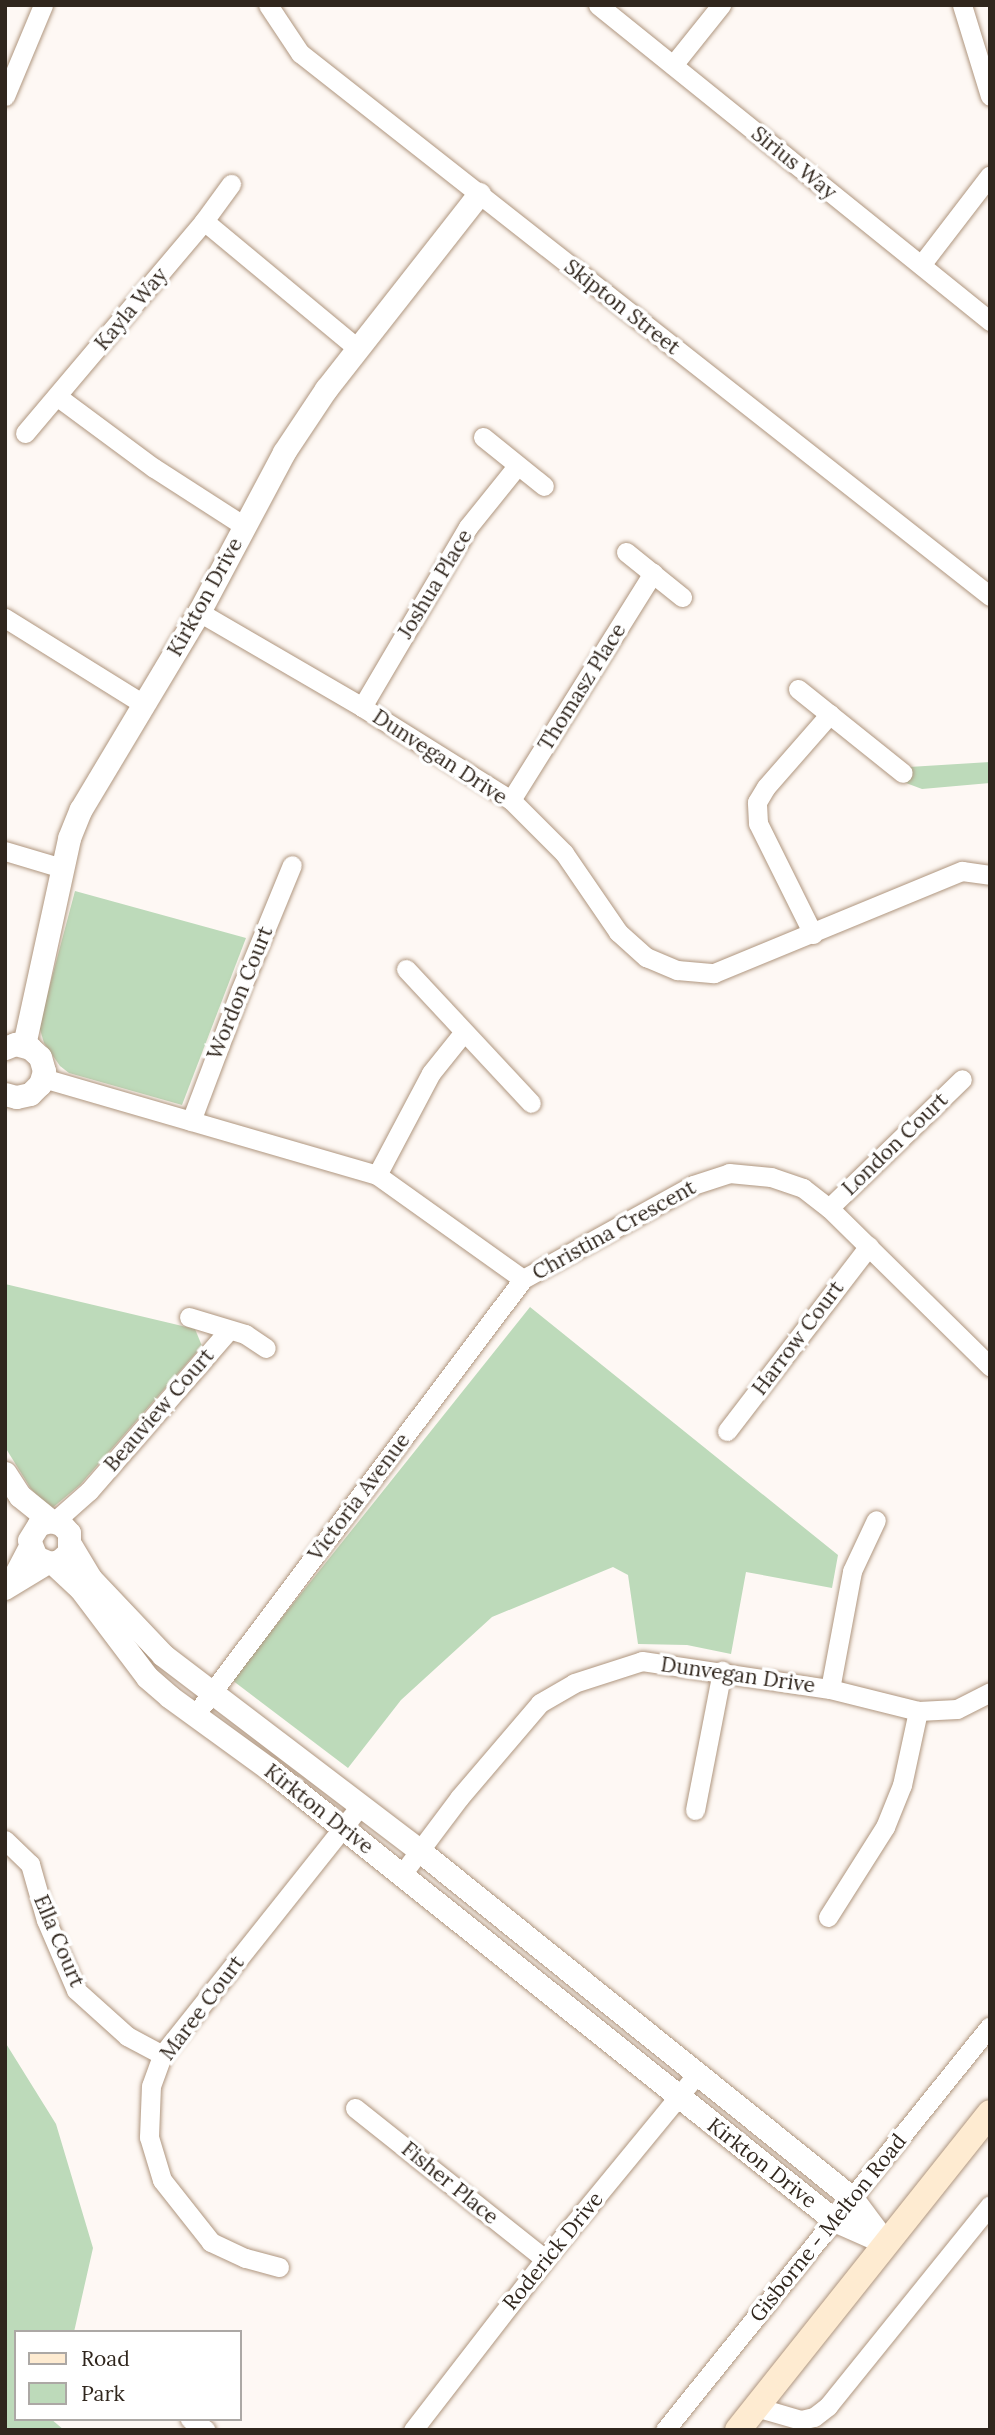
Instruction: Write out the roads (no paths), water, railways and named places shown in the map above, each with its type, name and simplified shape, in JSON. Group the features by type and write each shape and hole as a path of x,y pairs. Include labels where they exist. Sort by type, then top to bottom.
{"main road":[{"path":"738,2430 990,2113"}],"street":[{"path":"5,96 43,5"},
{"name":"Skipton Street","path":"268,5 300,53 990,596"},
{"name":"Sirius Way","path":"598,5 990,321"},
{"path":"673,65 720,5"},
{"path":"962,5 990,96"},
{"path":"921,265 990,175"},
{"name":"Kayla Way","path":"25,433 204,221 231,184"},
{"name":"Kirkton Drive","path":"14,1046 81,808 199,612 284,452 326,389 479,194"},
{"path":"204,221 357,348"},
{"path":"58,397 154,468 244,526"},
{"path":"483,437 544,486"},
{"name":"Joshua Place","path":"362,707 468,527 517,466"},
{"path":"626,552 682,597"},
{"name":"Thomasz Place","path":"511,800 653,573"},
{"name":"Dunvegan Drive","path":"199,612 362,707 511,800 564,853 618,932 646,957 677,970 714,974 962,871 990,875"},
{"path":"5,618 143,704"},
{"path":"798,689 903,773"},
{"path":"813,934 758,823 757,803 766,787 830,714"},
{"path":"5,851 62,868"},
{"name":"Wordon Court","path":"191,1121 240,991 292,865"},
{"path":"406,968 463,1033 531,1103"},
{"path":"377,1175 431,1073 463,1033"},
{"path":"7,1100 30,1094 43,1078 40,1057 14,1046"},
{"name":"Christina Crescent","path":"43,1078 377,1175 523,1279 693,1185 729,1173 771,1177 803,1188 829,1208 869,1245 941,1321 990,1366"},
{"name":"London Court","path":"829,1208 962,1079"},
{"name":"Harrow Court","path":"727,1431 869,1245"},
{"name":"Victoria Avenue","path":"195,1715 523,1279"},
{"name":"Beauview Court","path":"188,1317 245,1334 266,1348"},
{"name":"Beauview Court","path":"53,1521 89,1491 229,1330"},
{"path":"5,1473 20,1496 66,1528 71,1543 65,1558 51,1563 5,1590"},
{"name":"Beauview Court","path":"71,1543 79,1510 89,1491"},
{"path":"20,1496 29,1542 36,1557 51,1563"},
{"path":"830,1689 852,1572 876,1520"},
{"path":"5,1590 34,1528 53,1521"},
{"name":"Kirkton Drive","path":"71,1543 90,1578 163,1655 420,1851 852,2198 886,2244"},
{"name":"Kirkton Drive","path":"51,1563 80,1588 147,1677 402,1874 834,2220 886,2244"},
{"name":"Dunvegan Drive","path":"402,1874 493,1756 540,1703 574,1683 642,1661 830,1689 918,1711 957,1709 990,1692"},
{"path":"695,1810 722,1671"},
{"path":"828,1917 885,1827 902,1785 918,1711"},
{"name":"Maree Court","path":"279,2267 245,2258 211,2242 162,2180 149,2137 151,2087 162,2055 361,1805"},
{"name":"Ella Court","path":"5,1840 30,1864 46,1920 76,1990 127,2036 162,2055"},
{"name":"Gisborne - Melton Road","path":"665,2430 990,2026"},
{"name":"Roderick Drive","path":"413,2430 545,2259 696,2075"},
{"name":"Fisher Place","path":"355,2108 545,2259"},
{"path":"756,2407 801,2420 814,2417 828,2406 990,2206"}]}
